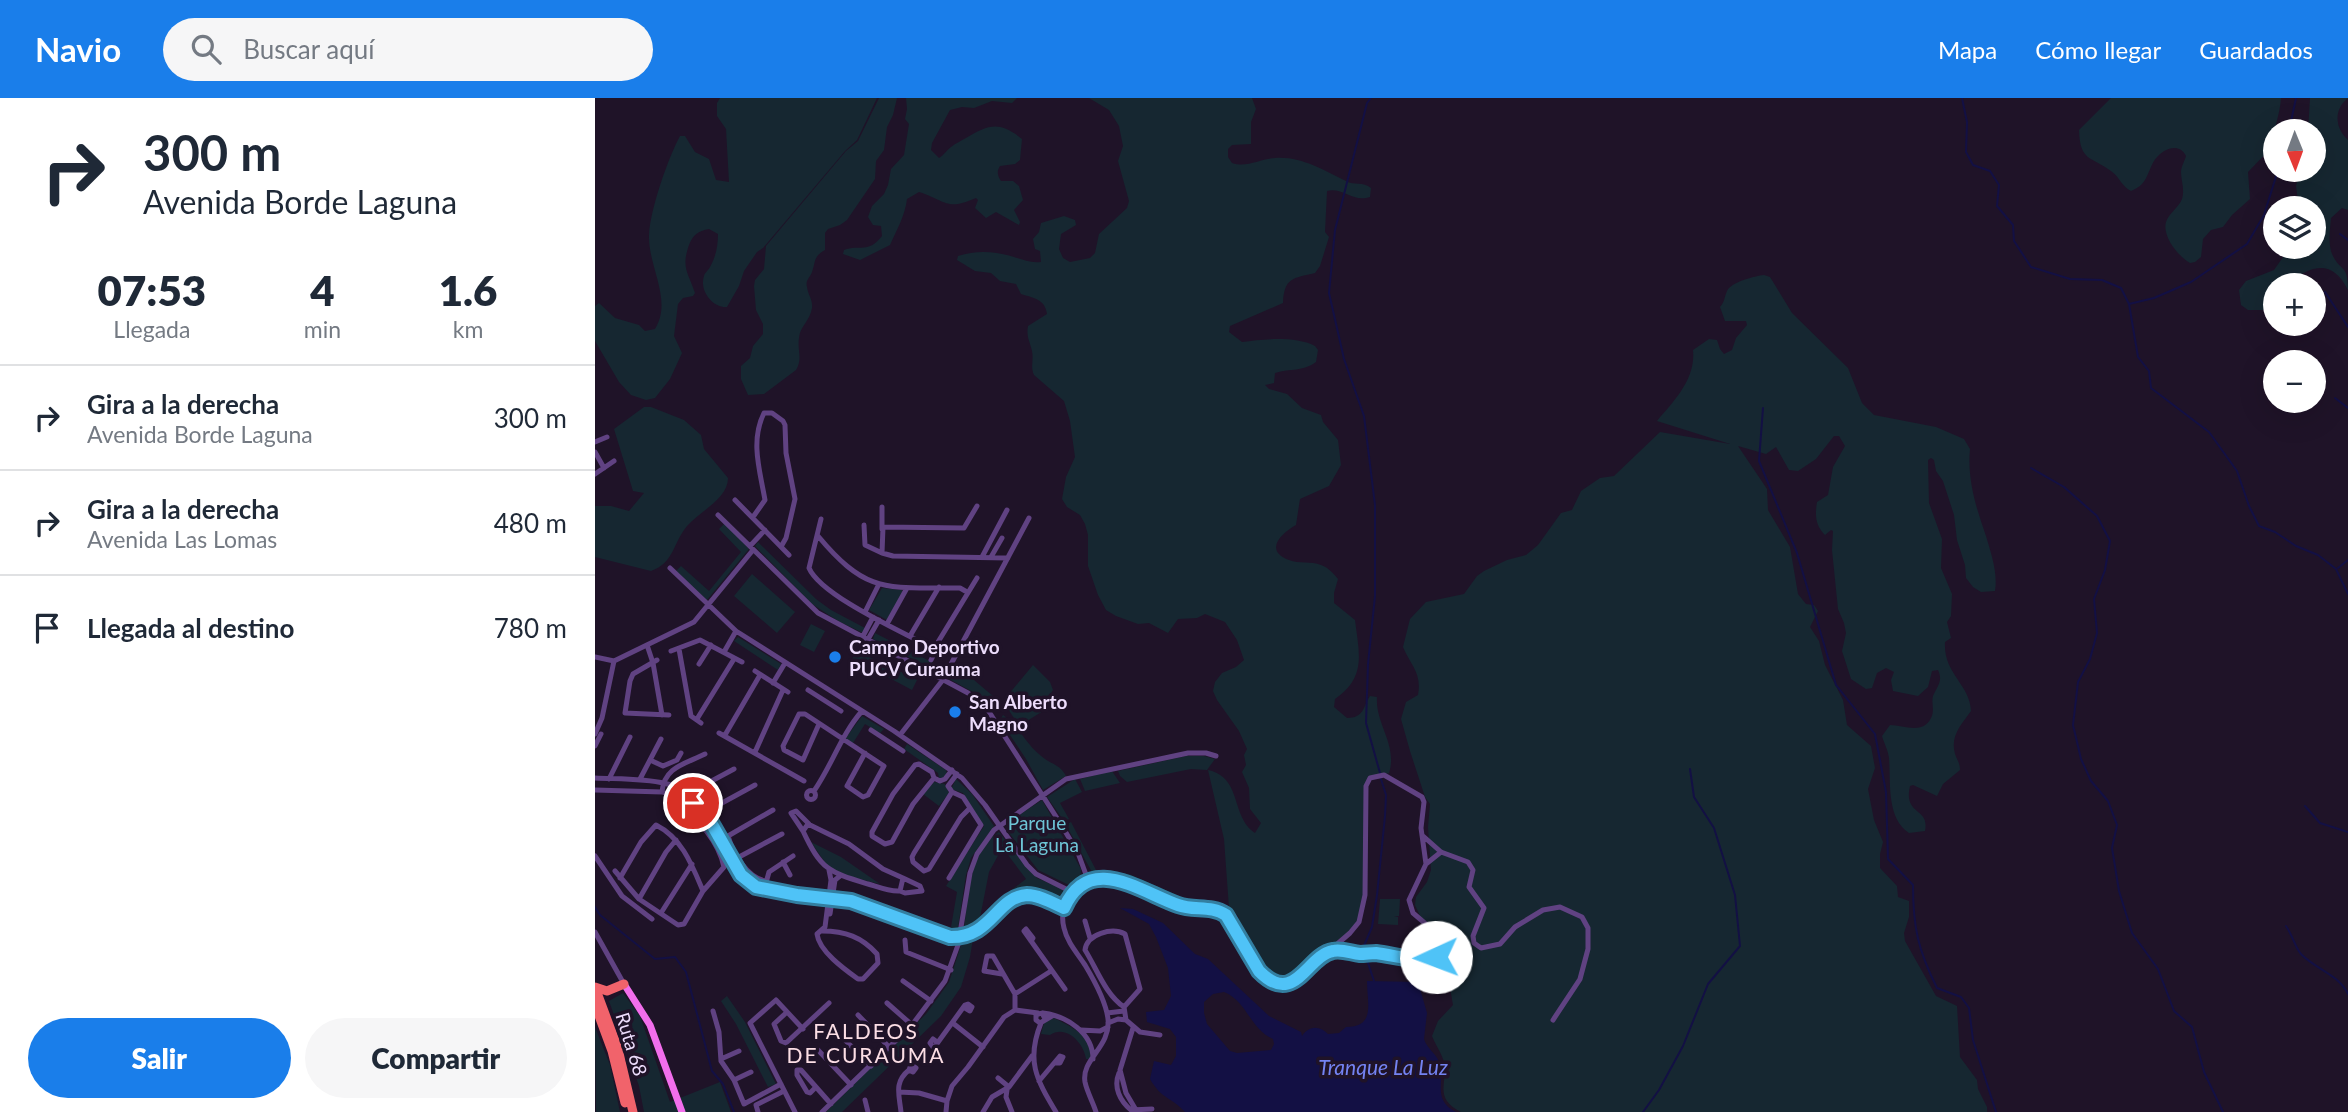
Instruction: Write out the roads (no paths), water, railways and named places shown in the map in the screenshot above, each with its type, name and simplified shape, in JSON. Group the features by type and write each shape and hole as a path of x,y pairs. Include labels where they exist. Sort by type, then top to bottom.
{"highway":[{"path":"599,1005 607,991 624,984"},
{"path":"595,987 607,991"},
{"name":"Ruta 68","path":"595,987 627,1112"},
{"name":"Ruta 68","path":"599,1005 622,1063 633,1112"}],"main road":[{"path":"624,984 650,1025 682,1112"}],"street":[{"path":"753,517 765,500 757,455 757,432 764,413 772,412 786,425 786,453 795,499 782,545"},
{"path":"595,442 607,437"},
{"path":"595,452 604,468"},
{"path":"595,474 614,461"},
{"path":"735,500 789,555"},
{"path":"882,529 884,526 964,527 977,506"},
{"path":"882,507 882,554"},
{"path":"982,557 1007,510"},
{"path":"718,514 810,607 864,639 968,693 986,707 1074,845 1088,880"},
{"path":"900,736 942,681 1029,518"},
{"path":"821,519 809,570 832,593 876,619 934,647"},
{"path":"864,525 865,545 882,554 1007,558"},
{"path":"595,657 614,660 694,622 765,530"},
{"path":"818,536 849,570 865,580 907,588 960,588 967,592"},
{"path":"991,557 1002,538"},
{"path":"670,568 736,631 954,772 970,785 1036,874 1072,892"},
{"path":"931,660 936,652 934,647 977,578"},
{"path":"865,612 879,584"},
{"path":"910,636 939,587"},
{"path":"887,624 907,588"},
{"path":"864,639 876,619"},
{"path":"724,652 736,631"},
{"path":"671,651 700,640 742,662"},
{"path":"647,645 655,662 666,715 625,713 632,676 655,662"},
{"path":"699,664 711,645"},
{"path":"679,649 693,718 734,659"},
{"path":"595,746 614,660"},
{"path":"773,684 785,663"},
{"path":"755,752 786,691 757,673 722,734 804,781"},
{"path":"819,684 810,691 841,711"},
{"path":"835,707 840,698"},
{"path":"814,791 842,738 862,711"},
{"path":"820,724 803,760 784,750 783,746 799,714 806,714 865,753 884,767 868,795 863,797 847,785 865,753"},
{"path":"881,736 887,727"},
{"path":"871,730 902,750 907,740"},
{"path":"609,779 630,737"},
{"path":"640,779 661,739"},
{"path":"650,760 663,766 677,760 681,753"},
{"path":"822,1112 912,1026 932,1002 951,970 960,937 973,863 999,826 1066,779 1188,753 1216,756"},
{"path":"658,791 667,773 705,754"},
{"path":"919,764 932,772 934,778 913,804 892,842 885,844 872,836 893,794 913,766 919,764"},
{"path":"691,792 734,769"},
{"path":"934,778 943,781 954,772"},
{"path":"949,878 981,827 963,797 952,792 948,786 954,772"},
{"path":"1096,1112 1085,1079 1087,1068 1106,1039 1107,1013 1086,967 1066,936 1063,922 1064,908 1072,892 1081,885 1088,880 1120,881 1182,906 1217,910 1226,915 1259,971 1272,981 1286,983 1293,981 1355,929 1363,910 1367,835 1366,786 1370,778 1384,775 1422,797 1424,802 1421,820 1426,864"},
{"path":"595,778 663,781 691,792 711,809 755,785"},
{"path":"655,781 658,791"},
{"path":"595,790 658,791 686,798 703,811 741,875 749,883 763,890 851,901 937,933 960,937 975,933 1009,902 1024,896 1041,898 1064,908"},
{"path":"952,792 914,853 913,862 924,871 929,869 969,808"},
{"path":"615,871 639,899 682,925 702,891 724,867 696,818 678,805"},
{"path":"764,881 752,876 728,838 729,834 773,810"},
{"path":"796,811 809,824 832,838 849,844 883,869 920,886 922,891 905,894 840,876 829,870 814,853 791,813 796,811"},
{"path":"803,831 809,824"},
{"path":"620,878 641,842 656,825 671,834 676,841 691,864 702,891"},
{"path":"739,857 782,834"},
{"path":"1422,835 1441,852 1468,862 1473,870 1469,887 1484,908 1473,936 1474,943 1481,948 1500,944 1515,927 1543,910 1560,907 1582,917 1588,928 1588,948 1580,979 1553,1020"},
{"path":"639,899 666,852 676,841"},
{"path":"1327,952 1341,950 1360,954 1374,953 1412,960 1436,957 1427,925 1413,913 1409,900 1426,864 1441,852"},
{"path":"595,856 622,896 652,919"},
{"path":"763,890 769,872 793,856"},
{"path":"783,862 790,875"},
{"path":"661,913 691,864"},
{"path":"829,870 832,889"},
{"path":"1085,871 1098,879"},
{"path":"1081,885 1085,871"},
{"path":"822,931 828,916 832,889 835,880 840,876"},
{"path":"900,891 903,878"},
{"path":"828,916 830,931"},
{"path":"1084,921 1090,938"},
{"path":"1107,1013 1124,1009 1140,989 1125,934 1114,930 1090,938 1085,950 1108,992 1124,1009 1126,1020 1133,1028 1149,1035 1160,1035"},
{"path":"822,931 860,939 877,954 878,963 863,979 856,978 823,948 816,937 818,932 822,931"},
{"path":"595,932 624,984"},
{"path":"905,940 906,952 951,970"},
{"path":"1031,941 1065,989"},
{"path":"1015,994 1051,971"},
{"path":"1002,974 1015,994 1019,1010"},
{"path":"1038,980 1058,980"},
{"path":"903,981 932,1002"},
{"path":"795,1112 750,1023 776,1000 803,1029"},
{"path":"787,1012 774,1024 781,1041 788,1042 829,1003"},
{"path":"887,1003 912,1026"},
{"path":"937,1042 965,1008"},
{"path":"946,1112 952,1086 1004,1017 1019,1010 1040,1018 1055,1016 1081,1030 1100,1031 1118,1019 1126,1020"},
{"path":"713,1011 719,1032 723,1067 734,1080 744,1104 781,1084"},
{"path":"859,1016 890,1048"},
{"path":"1012,1112 1006,1097 1008,1088 1032,1056 1040,1018"},
{"path":"954,1024 983,1047"},
{"path":"719,1032 726,1028"},
{"path":"1133,1028 1120,1070 1126,1093 1136,1110 1152,1110"},
{"path":"1081,1030 1092,1048 1093,1059"},
{"path":"1100,1031 1106,1039"},
{"path":"838,1033 871,1066"},
{"path":"1092,1048 1099,1051"},
{"path":"818,1050 851,1085"},
{"path":"721,1059 739,1051"},
{"path":"1032,1056 1039,1081 1056,1112"},
{"path":"1039,1081 1055,1063"},
{"path":"816,1087 810,1093 807,1092 797,1069 816,1087 831,1104"},
{"path":"901,1112 900,1077 909,1070"},
{"path":"734,1080 751,1072"},
{"path":"998,1078 1008,1088"},
{"path":"983,1112 992,1097 1008,1088"},
{"path":"758,1112 756,1105 784,1091"},
{"path":"899,1094 919,1093 947,1101"},
{"path":"865,1100 868,1112"}],"water":[{"name":"Tranque La Luz","path":"1120,908 1133,909 1163,923 1195,954 1208,959 1269,1016 1301,1032 1302,1036 1311,1029 1318,1028 1328,1034 1339,1033 1346,1027 1362,1023 1368,1012 1367,981 1418,982 1427,1013 1424,1039 1439,1062 1441,1095 1448,1107 1456,1112 1185,1112 1163,1095 1150,1079 1154,1061 1171,1065 1176,1056 1176,1037 1170,1029 1147,1022 1146,1012 1164,1010 1171,996 1168,968 1149,924","holes":["1224,992 1232,996 1259,1029 1273,1039 1271,1050 1237,1053 1230,1051 1207,1024 1204,1002 1213,994"]}],"waterway":[{"path":"1371,98 1367,103 1335,230 1329,293 1344,359 1364,416 1375,505 1375,596 1368,664 1366,723 1380,773"},
{"path":"1962,98 1967,122 1966,152 1973,165 1990,171 1999,185 1997,206 2013,225 2014,241 2031,267 2070,279 2102,280 2121,288 2129,304 2138,357 2149,371 2151,388 2209,432 2237,471 2259,526 2318,555 2336,569 2348,594"},
{"path":"2292,119 2296,98"},
{"path":"2129,304 2154,298 2191,282 2247,244 2264,215 2274,182"},
{"path":"2340,234 2348,240"},
{"path":"2326,294 2348,327"},
{"path":"2335,398 2348,408"},
{"path":"1763,408 1759,461 1797,553 1836,685 1875,734 1886,792 1888,859 1913,885 1918,938 1937,988 1961,997 1969,1008 1973,1040 1996,1112"},
{"path":"2031,468 2064,487 2097,516 2110,541 2105,570 2094,599 2097,633 2090,659 2078,682 2073,725 2081,759 2091,781 2108,801 2117,825 2112,848 2119,891 2132,933 2158,969 2174,1011 2192,1027 2204,1072 2223,1112"},
{"path":"2338,568 2348,560"},
{"path":"1643,1112 1659,1090 1683,1046 1708,984 1740,946 1735,895 1714,828 1694,797 1690,769"},
{"path":"1374,981 1363,948 1372,927 1377,895 1386,795 1381,779"},
{"path":"2305,806 2320,823 2348,832"},
{"path":"595,907 600,915 655,959 675,957 686,972 712,1071 723,1084 734,1112"},
{"path":"2286,926 2300,953 2339,982 2348,994"}],"place":[{"name":"Campo Deportivo PUCV Curauma","path":"835,657"},
{"name":"San Alberto Magno","path":"955,712"}],"district":[{"name":"FALDEOS DE CURAUMA","path":"866,1042"}],"park label":[{"name":"Parque La Laguna","path":"1037,833"}]}
